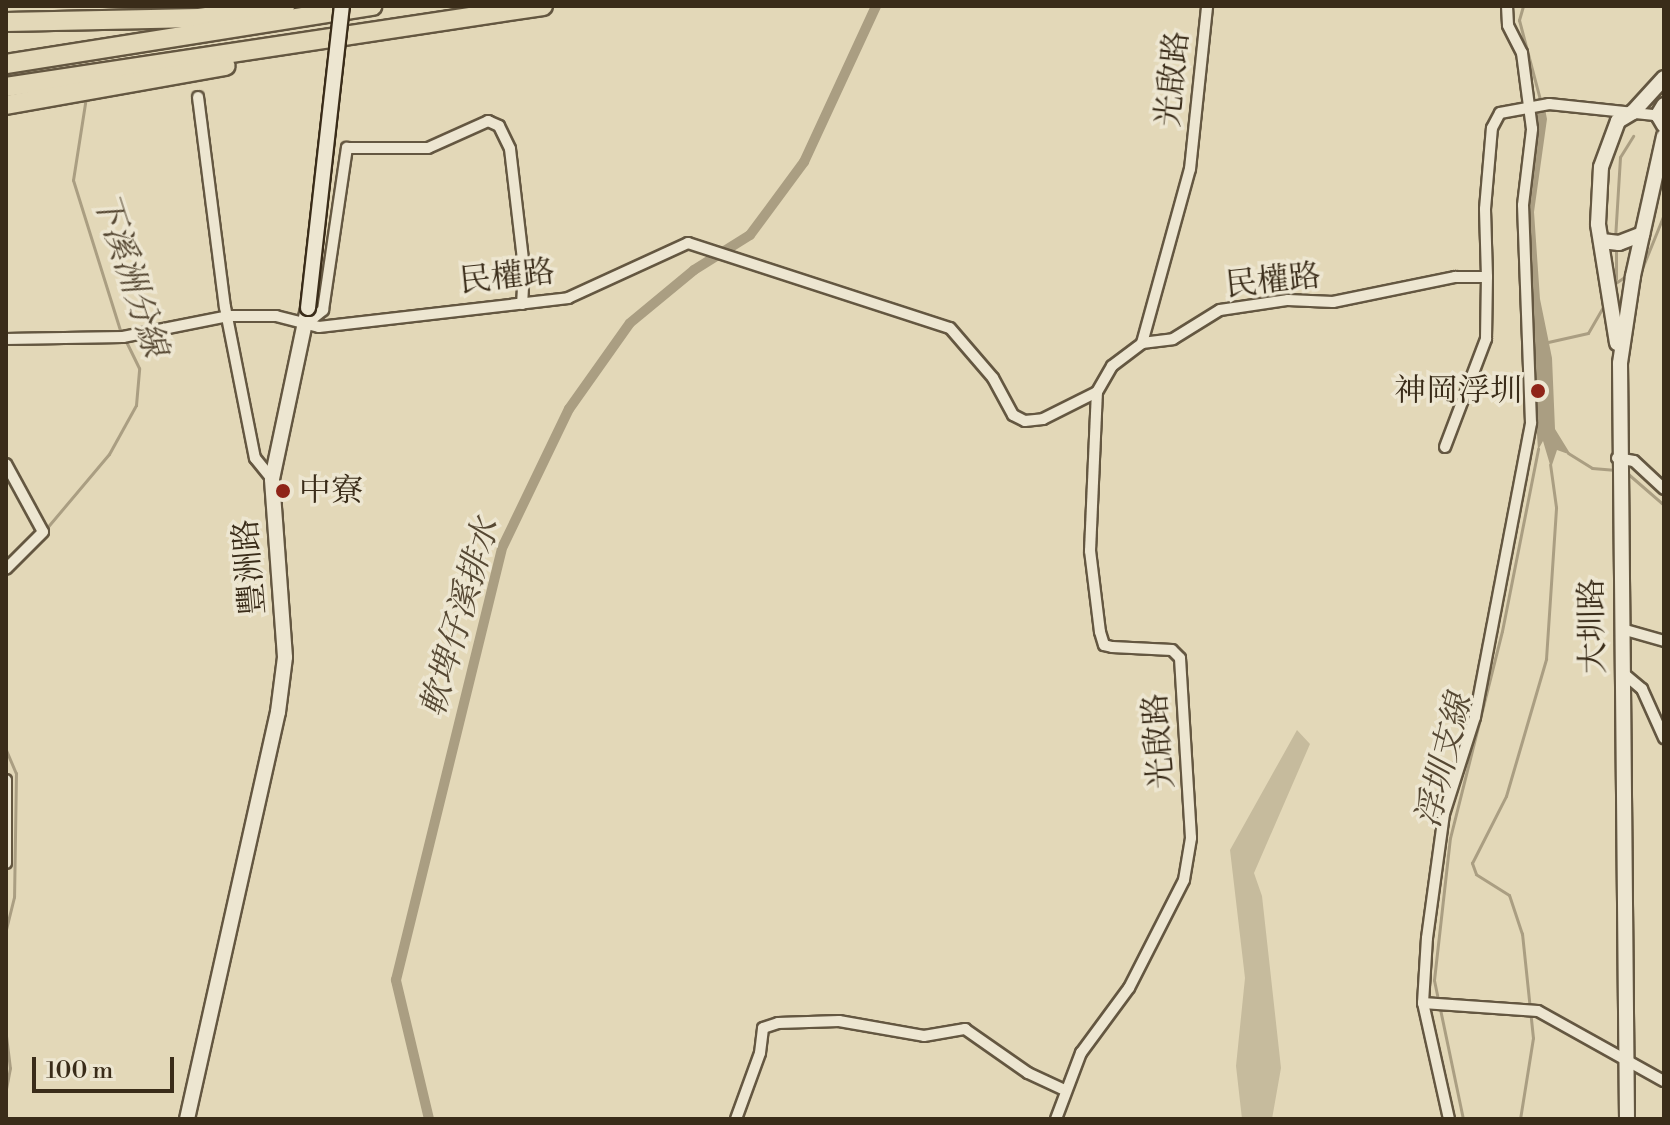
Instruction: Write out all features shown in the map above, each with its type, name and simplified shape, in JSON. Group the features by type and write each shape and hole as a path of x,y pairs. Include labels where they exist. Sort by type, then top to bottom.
{"highway":[{"path":"6,19 128,22 285,6"},
{"path":"6,64 372,6"},
{"path":"6,87 74,84 538,7"},
{"path":"6,105 74,84"}],"street":[{"name":"豐洲路","path":"187,1119 278,712 285,657 272,479 307,316 342,6"},
{"name":"光啟路","path":"1142,343 1190,169 1207,6"},
{"path":"1449,1119 1434,1004 1444,814 1475,717 1530,431 1523,205 1533,107 1522,53 1509,29 1507,6"},
{"path":"1620,363 1610,293 1610,242 1597,194 1601,167 1618,121 1633,112 1664,78"},
{"path":"198,97 228,316 255,458 272,479"},
{"path":"1445,447 1486,339 1485,209 1495,118 1549,104 1663,115"},
{"path":"307,316 323,310 347,148 428,148 488,121 499,126 510,149 524,268 522,304"},
{"name":"大圳路","path":"1627,1119 1624,1059 1623,673 1617,466 1620,363 1634,272 1664,136"},
{"path":"1610,242 1642,234"},
{"name":"民權路","path":"6,339 106,339 228,316 307,316 319,327 568,298 688,243 703,244 737,260 950,328 993,378 1013,415 1025,421 1066,410 1097,392 1112,366 1142,343 1173,339 1190,324 1220,310 1288,300 1333,302 1440,279 1487,277"},
{"name":"光啟路","path":"1056,1119 1063,1089 1092,1034 1129,988 1184,880 1191,838 1180,658 1172,650 1104,645 1100,632 1090,551 1097,392"},
{"path":"1617,466 1634,461 1663,487"},
{"path":"6,464 43,532 6,569"},
{"path":"1622,629 1664,641"},
{"path":"1623,673 1642,689 1664,738"},
{"path":"6,780 6,863"},
{"path":"1434,1004 1531,1010 1664,1081"},
{"path":"736,1119 759,1057 763,1028 778,1023 839,1021 924,1036 965,1029 1028,1073 1063,1089"}],"shaded area":[{"path":"1538,109 1545,109 1547,119 1534,212 1540,299 1552,358 1555,429 1571,455 1557,450 1551,468 1543,441 1538,450 1530,320 1533,300 1527,194"},
{"path":"1297,730 1310,744 1254,873 1262,896 1281,1068 1272,1119 1242,1119 1236,1066 1245,978 1230,850"}],"waterway":[{"name":"軟埤仔溪排水","path":"429,1119 396,980 503,546 569,409 630,323 694,270 750,235 804,162 876,6"},
{"path":"1523,6 1519,20 1541,103"},
{"name":"下溪洲分線","path":"86,97 73,180 121,333"},
{"path":"1615,239 1620,157 1633,136"},
{"path":"1641,271 1664,214"},
{"path":"1616,247 1616,279"},
{"path":"1614,284 1626,276"},
{"path":"1548,342 1588,333 1606,302"},
{"name":"下溪洲分線","path":"45,530 109,454 136,405 139,368 125,339"},
{"name":"浮圳支線","path":"1463,1119 1434,980 1450,838 1502,631 1538,449"},
{"path":"1568,453 1592,468 1616,470"},
{"path":"1520,1119 1533,1038 1522,934 1509,895 1476,874 1472,863 1506,796 1546,659 1556,507 1550,464"},
{"path":"1627,473 1664,505"},
{"name":"下溪洲分線","path":"6,750 16,773 14,897 6,929"},
{"name":"下溪洲分線","path":"6,1036 10,1068 6,1088"}],"place":[{"name":"神岡浮圳","path":"1538,391"},
{"name":"中寮","path":"283,491"}]}
